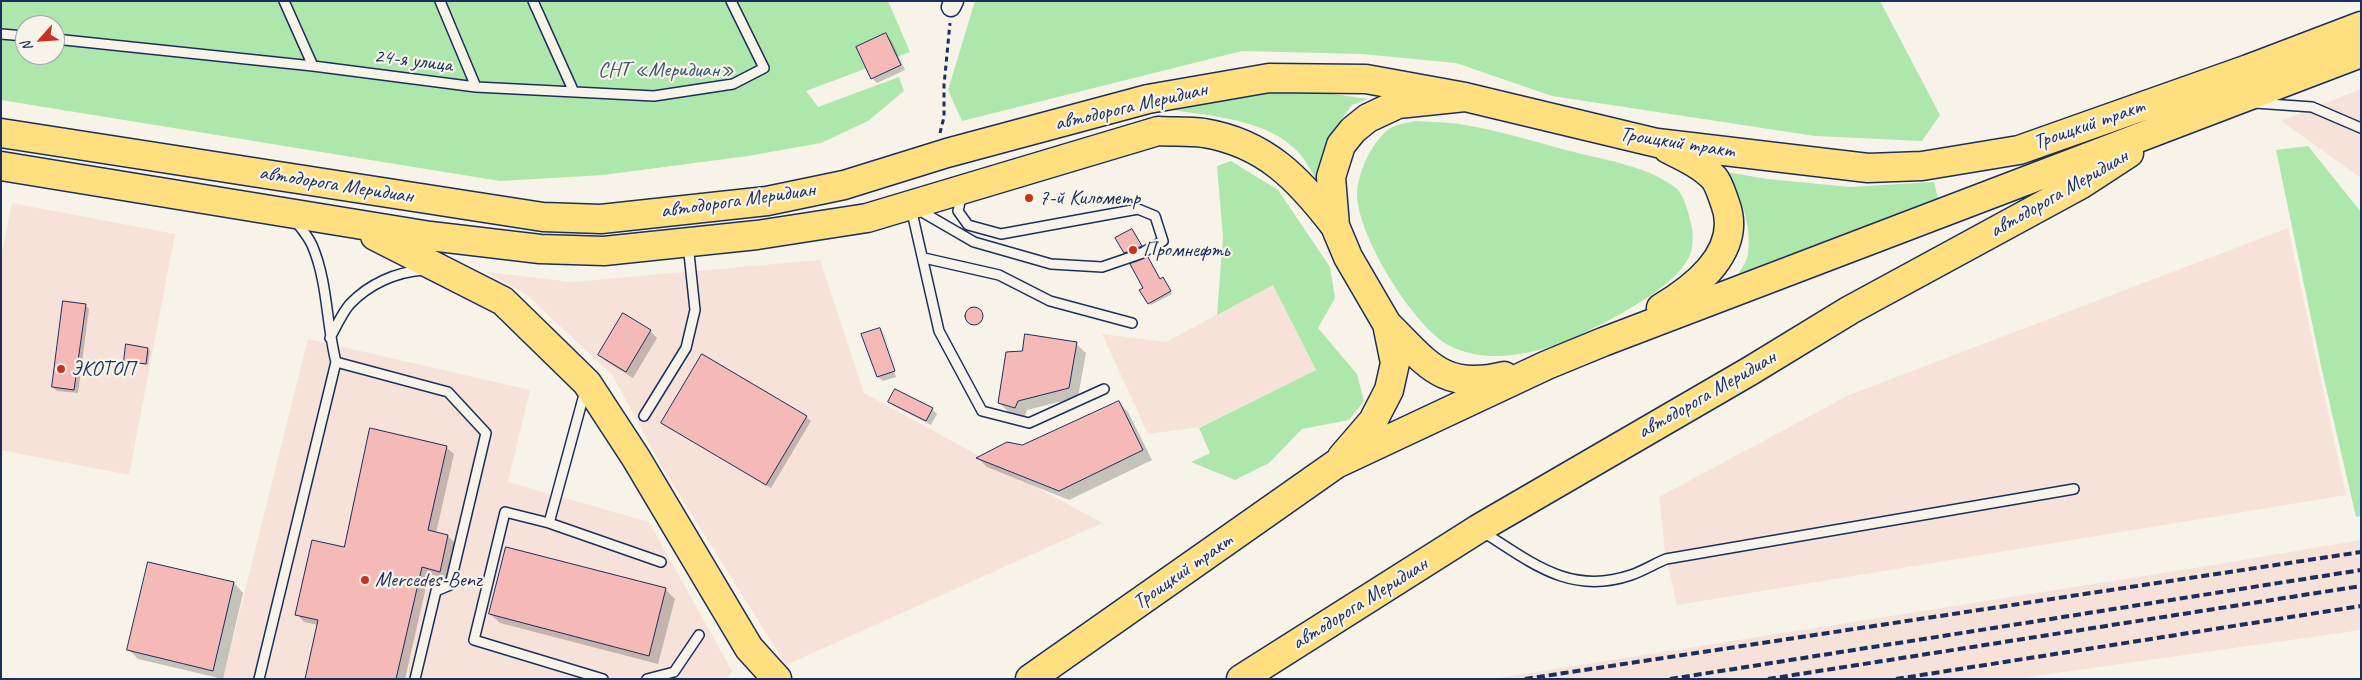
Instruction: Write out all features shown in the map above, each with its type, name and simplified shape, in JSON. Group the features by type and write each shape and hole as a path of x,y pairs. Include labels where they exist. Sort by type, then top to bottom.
{"main road":[{"name":"Троицкий тракт","path":"1336,464 1373,421 1389,390 1395,363 1387,324 1348,257 1336,226 1331,177 1341,145 1353,130 1368,118 1398,104 1465,97 1657,143 1868,168 1922,166 2019,150 2361,26"},
{"name":"Троицкий тракт","path":"1030,679 1336,464 1547,365 1604,342 2361,53"},
{"name":"автодорога Меридиан","path":"1,132 544,217 601,219 767,201 844,184 1148,99 1269,78 1366,79 1465,97"},
{"name":"автодорога Меридиан","path":"1241,679 1478,529 1750,371 1850,310 2080,185 2179,122"},
{"name":"автодорога Меридиан","path":"1,166 430,236 540,249 604,251 757,235 867,218 965,187 1158,131 1204,133 1252,147 1277,162 1308,190 1336,226"},
{"path":"1604,342 1686,293 1707,273 1723,251 1730,230 1729,212 1715,179 1691,160 1657,143"},
{"name":"автодорога Меридиан","path":"349,223 503,301 587,383 636,458 749,648 776,679"},
{"path":"1387,324 1424,360 1444,376 1466,382 1489,380 1547,365"}],"lane":[{"path":"284,1 313,66"},
{"path":"440,1 476,87"},
{"path":"533,1 573,90"},
{"name":"24-я улица","path":"65,40 313,66 476,87 573,90 654,96 733,84 764,68 731,1"},
{"path":"1,34 15,35"},
{"path":"2230,102 2312,106 2361,128"},
{"path":"910,205 974,242 1051,264 1102,267 1140,254 1163,241 1155,216 1138,209 1001,234 968,225 958,211 965,187"},
{"path":"910,205 924,258 939,331 982,411 1029,423 1104,389"},
{"path":"259,679 336,362 330,338 324,279 311,243 290,214"},
{"path":"644,416 686,348 694,310 687,243"},
{"path":"924,258 999,275 1050,301 1132,323"},
{"path":"330,338 349,305 374,284 410,271 440,268"},
{"path":"336,362 448,392 486,434 450,585 436,591 415,679"},
{"path":"549,523 587,383"},
{"path":"1478,529 1545,572 1588,583 1630,575 1666,559 2074,489"},
{"path":"603,679 474,640 505,512 549,523 661,562"},
{"path":"647,679 674,672 699,635"}],"path":[{"path":"933,158 944,117 944,85 953,4"}],"shaded area":[{"path":"2361,89 2361,178 2281,121"},
{"path":"12,203 175,234 129,475 1,450 1,257"},
{"path":"2288,228 2346,495 1677,605 1666,559 1659,497 1849,395"},
{"path":"820,260 864,393 1102,523 786,665 660,464 613,376 527,295 486,272 572,282"},
{"path":"1273,285 1316,370 1199,427 1148,434 1102,334 1166,342"},
{"name":"Mercedes-Benz","path":"308,339 530,390 508,482 649,522 732,671 727,679 223,679"},
{"path":"2361,540 2361,630 2015,679 1492,679 2195,568"}],"green space":[{"name":"СНТ «Меридиан»","path":"1,1 888,1 910,52 806,91 818,107 899,77 904,91 868,121 821,143 748,156 603,175 500,181 1,100"},
{"path":"975,1 1880,1 1940,115 1922,141 1815,136 1552,96 1456,63 1362,54 1242,51 962,121 948,90"},
{"path":"1297,89 1368,99 1352,105 1332,132 1317,181 1301,155 1288,143 1272,133 1238,121 1165,109"},
{"path":"1415,121 1453,123 1493,130 1627,165 1653,174 1676,188 1683,197 1692,230 1693,243 1691,252 1684,265 1657,291 1621,313 1559,344 1528,353 1496,356 1465,352 1450,346 1436,336 1420,320 1404,300 1376,254 1359,209 1357,192 1360,175 1367,157 1377,141 1392,127"},
{"path":"2308,146 2361,212 2361,516 2356,517 2321,366 2276,150"},
{"path":"1231,161 1278,190 1330,267 1335,298 1318,328 1357,374 1364,401 1349,420 1302,429 1269,463 1235,480 1191,462 1210,453 1199,428 1316,370 1273,285 1217,315 1223,237 1217,166"},
{"path":"1726,172 1767,179 1850,187 1934,182 1938,198 1734,282 1747,257 1749,243 1747,222 1741,201"}],"building":[{"path":"886,33 901,65 871,79 856,47"},
{"path":"1132,229 1142,246 1124,253 1115,238"},
{"path":"1148,257 1160,279 1163,277 1171,291 1148,304 1139,290 1143,288 1130,264"},
{"path":"63,301 86,304 74,390 52,387"},
{"path":"974,307 980,310 983,316 980,322 974,325 968,322 965,316 968,310"},
{"path":"623,313 651,330 626,372 598,355"},
{"path":"880,328 895,371 877,377 861,334"},
{"path":"1025,334 1077,342 1069,388 1018,401 1015,408 998,403 1006,352 1022,351"},
{"path":"126,344 148,348 146,364 124,361"},
{"path":"702,354 807,416 766,485 661,423"},
{"path":"895,389 933,408 926,421 888,402"},
{"path":"1119,401 1143,450 1059,491 976,458 1007,442 1022,445"},
{"path":"370,428 447,446 428,530 448,535 440,572 422,567 396,679 305,679 318,620 295,615 312,540 344,547"},
{"path":"506,547 666,588 649,656 489,614"},
{"path":"148,562 234,582 213,671 127,650"}],"railway":[{"path":"1525,679 2361,552"},
{"path":"1670,679 2361,570"},
{"path":"1768,679 2361,586"},
{"path":"1896,679 2361,606"}],"place":[{"name":"7-й Километр","path":"1029,198"},
{"name":"Промнефть","path":"1133,250"},
{"name":"ЭКОТОП","path":"61,369"},
{"name":"Mercedes-Benz","path":"365,580"}]}
